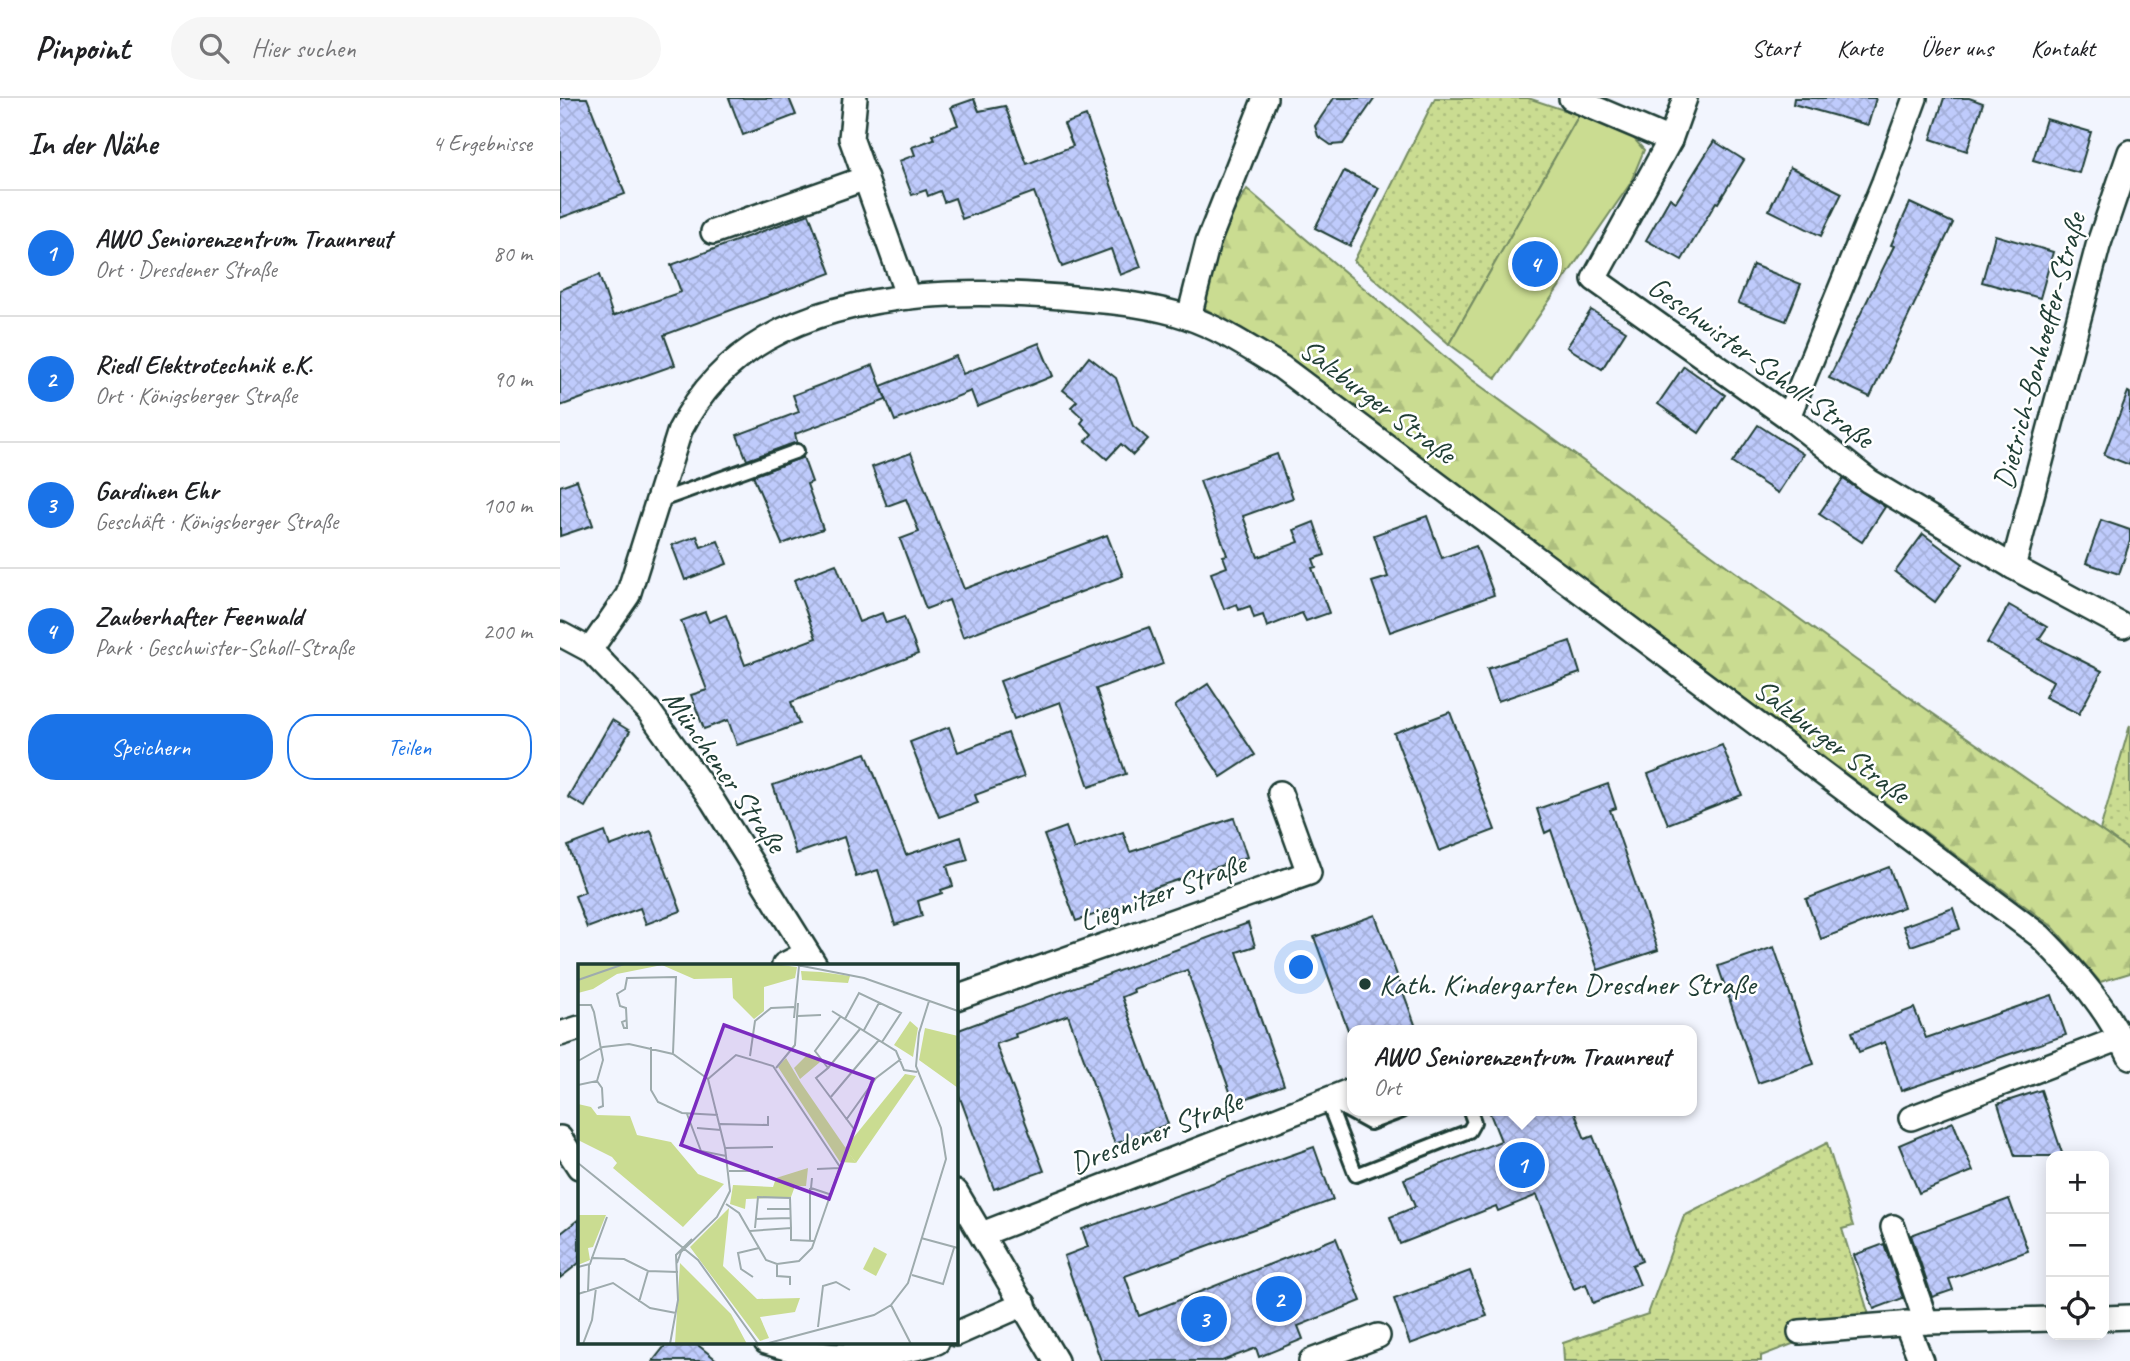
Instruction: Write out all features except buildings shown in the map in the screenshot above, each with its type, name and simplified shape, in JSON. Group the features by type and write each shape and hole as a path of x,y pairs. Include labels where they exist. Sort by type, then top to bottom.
{"street":[{"path":"855,98 851,138 908,297"},
{"path":"1189,317 1208,242 1265,98"},
{"path":"1571,98 1670,140 1685,98"},
{"path":"1788,417 1884,182 1915,98"},
{"name":"Geschwister-Scholl-Straße","path":"1670,140 1594,279 1788,417 1869,481 2012,567 2123,626"},
{"name":"Dietrich-Bonhoeffer-Straße","path":"2012,567 2098,246 2130,152"},
{"path":"713,232 866,178"},
{"name":"Salzburger Straße","path":"590,650 628,595 680,430 691,409 706,386 740,356 768,338 805,322 908,297 971,293 1036,294 1156,308 1189,317 1281,366 2040,936 2079,976 2124,1036"},
{"name":"Münchener Straße","path":"560,634 590,650 648,710 712,800 811,959"},
{"name":"Liegnitzer Straße","path":"957,998 1309,873 1280,793"},
{"path":"788,964 811,959"},
{"path":"560,1034 578,1028"},
{"path":"1911,1118 2124,1036"},
{"name":"Dresdener Straße","path":"982,1234 1347,1092"},
{"path":"560,1138 578,1165"},
{"path":"957,1194 1056,1361"},
{"path":"1893,1227 1917,1323 1920,1361"},
{"path":"957,1334 1024,1304"},
{"path":"2109,1318 2130,1317"},
{"path":"1800,1332 1917,1323 2046,1319"},
{"path":"1311,1361 1378,1336"},
{"path":"773,1344 815,1356 873,1357 928,1344"}],"lane":[{"path":"658,498 664,499 797,451"},
{"path":"1327,1100 1347,1111"},
{"path":"1327,1100 1356,1175 1469,1130 1474,1122 1472,1116"},
{"path":"1357,1116 1370,1123 1389,1116"}],"green space":[{"path":"1435,98 1528,98 1579,115 1449,344 1354,261"},
{"path":"1579,115 1630,134 1644,150 1630,184 1496,378 1449,344"},
{"path":"1247,189 1471,379 1856,660 2130,851 2130,973 2100,982 2053,927 1290,362 1203,307 1215,245"},
{"path":"2130,725 2130,851 2100,830"},
{"path":"1827,1143 1853,1226 1842,1229 1869,1315 1761,1356 1761,1361 1564,1361 1563,1343 1648,1314 1684,1216"}],"place":[{"name":"Zauberhafter Feenwald","path":"1535,264"},
{"name":"Kath. Kindergarten Dresdner Straße","path":"1365,984"},
{"name":"AWO Seniorenzentrum Traunreut","path":"1522,1165"},
{"name":"Riedl Elektrotechnik e.K.","path":"1279,1299"},
{"name":"Gardinen Ehr","path":"1204,1319"}]}
